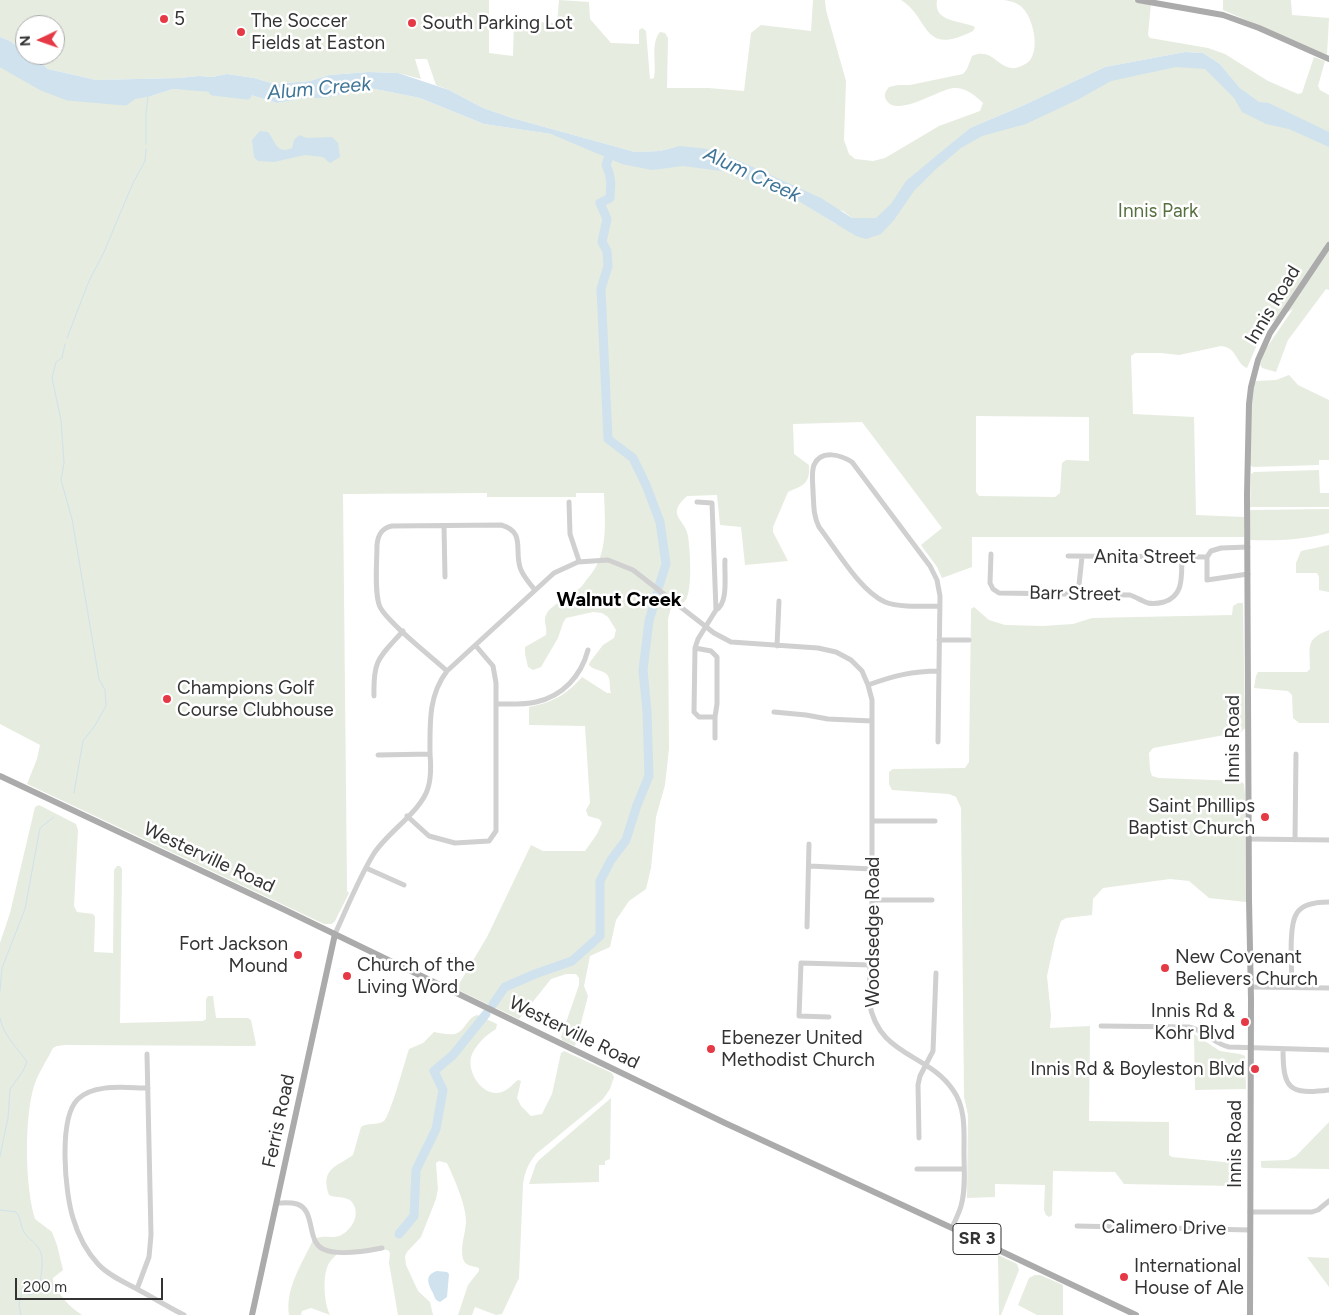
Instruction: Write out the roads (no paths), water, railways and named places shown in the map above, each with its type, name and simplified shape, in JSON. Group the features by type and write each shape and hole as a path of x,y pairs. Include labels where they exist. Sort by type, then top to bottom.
{"main road":[{"path":"1138,0 1223,15 1259,28 1329,59"},
{"name":"Innis Road","path":"1250,1315 1249,404 1258,360 1270,333 1329,245"},
{"name":"Westerville Road","path":"0,776 335,934 684,1103 1136,1315"},
{"name":"Ferris Road","path":"252,1315 335,934"}],"street":[{"path":"938,742 940,606 938,580 930,566 852,462 840,455 828,455 820,458 814,465 813,473 815,518 865,587 886,602 911,606 940,606"},
{"path":"570,502 570,534 579,561"},
{"path":"697,502 712,502 716,610"},
{"path":"448,671 390,619 380,607 377,595 377,538 386,527 501,525 508,527 514,531 517,537 520,568 535,590"},
{"path":"444,526 445,578"},
{"name":"Anita Street","path":"1068,556 1207,557 1211,551 1221,548 1248,547"},
{"name":"Barr Street","path":"991,554 990,583 993,590 999,592 1130,595 1149,603 1172,599 1178,592 1182,583 1182,557"},
{"path":"1078,594 1082,557"},
{"path":"1207,557 1208,580 1248,574"},
{"path":"335,934 366,868 382,842 418,806 428,789 431,767 430,713 434,695 448,671 554,573 579,561 608,560 633,570 714,633 731,642 818,648 836,652 851,660 862,671 868,685 898,674 939,671"},
{"path":"714,717 699,717 695,715 695,648 705,626 724,601 725,560"},
{"path":"777,646 779,601"},
{"path":"374,696 375,665 381,655 403,631"},
{"path":"940,640 969,640"},
{"path":"408,816 429,836 455,843 486,842 491,840 498,828 496,683 493,666 476,646"},
{"path":"695,648 711,651 717,657 717,704 714,717 715,738"},
{"path":"496,704 535,702 552,697 568,686 580,672 588,650"},
{"name":"Woodsedge Road","path":"868,685 872,700 872,900 869,1001 879,1030 903,1053 926,1066 943,1079 953,1090 959,1103 964,1128 964,1169 961,1206 952,1228"},
{"path":"774,712 828,719 872,721"},
{"path":"378,756 430,754"},
{"path":"1295,840 1296,754"},
{"path":"872,822 935,821"},
{"path":"1249,839 1329,840"},
{"path":"806,927 809,844"},
{"path":"808,866 872,869"},
{"path":"366,868 404,885"},
{"path":"872,900 932,900"},
{"path":"1292,987 1292,930 1295,916 1306,905 1329,902"},
{"path":"829,1017 799,1016 801,963 871,965"},
{"path":"919,1138 918,1085 920,1076 933,1051 936,973"},
{"path":"1251,987 1329,988"},
{"path":"1101,1026 1189,1027 1222,1046 1329,1050"},
{"path":"1283,1049 1283,1073 1291,1088 1306,1092 1329,1090"},
{"path":"138,1289 149,1256 151,1235 147,1054"},
{"path":"148,1088 114,1088 87,1093 77,1100 70,1110 66,1123 67,1184 73,1217 86,1249 100,1266 124,1282 184,1315"},
{"path":"917,1169 964,1169"},
{"path":"1250,1212 1312,1212 1318,1210 1329,1201"},
{"path":"277,1203 293,1203 304,1209 316,1242 323,1249 332,1252 358,1252 382,1248"},
{"name":"Calimero Drive","path":"1077,1226 1250,1230"}],"water":[{"path":"0,37 15,45 15,65 43,65 48,69 96,80 212,77 227,74 254,78 275,84 310,81 329,75 368,72 398,73 449,90 483,108 512,118 635,152 660,151 680,146 708,149 735,159 821,198 852,218 876,218 891,204 906,181 970,128 1105,67 1185,52 1203,53 1220,64 1240,88 1259,102 1269,103 1329,132 1329,147 1289,129 1266,124 1242,112 1234,98 1205,69 1176,67 1111,81 1079,99 1026,124 982,136 961,148 936,169 914,191 894,220 881,234 866,239 856,236 800,202 729,172 683,166 652,170 622,164 551,134 484,124 420,98 370,88 325,98 305,98 277,103 251,95 173,89 125,101 68,96 42,86 21,70 0,58"},
{"path":"260,131 268,132 282,150 292,148 294,140 299,135 307,138 332,137 338,143 340,157 330,163 323,157 305,155 274,162 258,161 254,157 252,140"},
{"path":"437,1271 449,1274 447,1297 440,1302 435,1298 428,1280 430,1275"}],"waterway":[{"name":"Alum Creek","path":"0,62 42,86 68,96 125,101 134,94"},
{"name":"Alum Creek","path":"213,91 247,95"},
{"path":"146,144 148,97"},
{"path":"67,338 89,281 104,252 133,183 145,161 146,149"},
{"path":"608,159 606,165 611,185 610,198 600,203 607,219 602,242 607,251 608,266 601,289 608,439 633,458 660,522 666,564 659,586"},
{"path":"65,344 62,358 56,362 52,378 61,420 64,463 61,480 72,519 99,679 105,690 106,706 94,727 83,741 74,793"},
{"path":"493,1004 505,987 572,961 600,936 600,881 611,860 626,840 649,776 647,711 643,670 649,621 657,594"},
{"path":"0,991 2,968 25,909 40,828 54,817"},
{"path":"399,1234 414,1216 416,1170 436,1129 443,1090 434,1071 453,1055 486,1014"},
{"path":"0,1018 8,1036 27,1062 10,1089 8,1118 0,1156"},
{"path":"0,1210 16,1212 24,1232 39,1249 41,1255 42,1267 39,1291 29,1295 22,1291 19,1305 21,1315"}],"place":[{"name":"5","path":"164,19"},
{"name":"South Parking Lot","path":"412,23"},
{"name":"The Soccer Fields at Easton","path":"241,32"},
{"name":"Champions Golf Course Clubhouse","path":"167,699"},
{"name":"Saint Phillips Baptist Church","path":"1265,817"},
{"name":"Fort Jackson Mound","path":"298,955"},
{"name":"New Covenant Believers Church","path":"1165,968"},
{"name":"Church of the Living Word","path":"347,976"},
{"name":"Innis Rd & Kohr Blvd","path":"1245,1022"},
{"name":"Ebenezer United Methodist Church","path":"711,1049"},
{"name":"Innis Rd & Boyleston Blvd","path":"1255,1069"},
{"name":"International House of Ale","path":"1124,1277"}],"district":[{"name":"Walnut Creek","path":"619,600"}],"park label":[{"name":"Innis Park","path":"1158,211"}]}
